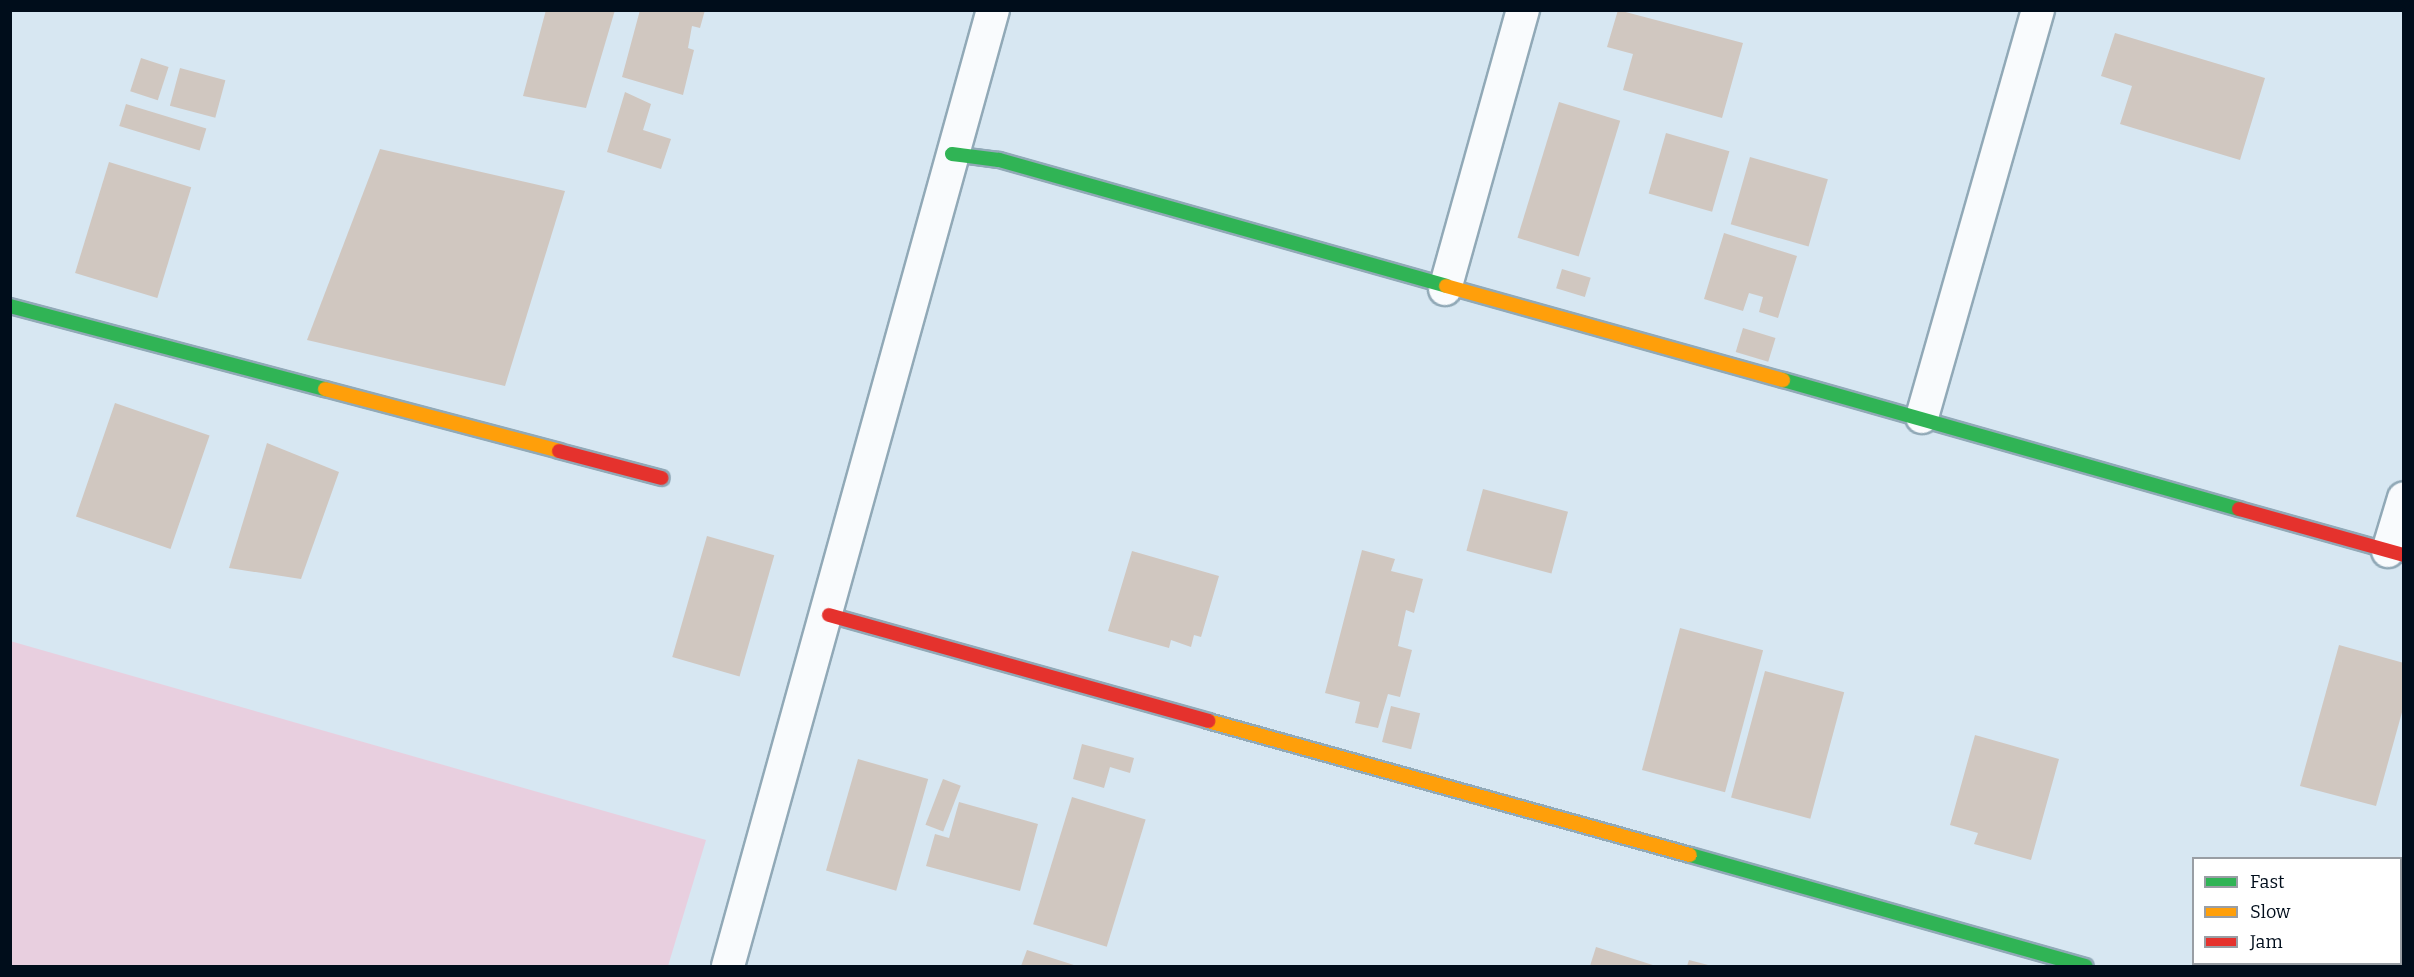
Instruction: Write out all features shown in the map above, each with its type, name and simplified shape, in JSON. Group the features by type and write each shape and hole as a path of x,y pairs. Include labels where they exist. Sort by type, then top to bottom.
{"street":[{"path":"728,966 829,615 952,154 993,10"},
{"path":"1445,289 1523,10"},
{"path":"1922,417 2038,10"},
{"path":"952,154 999,160 1445,289 1922,417 2396,553 2403,498"},
{"path":"10,306 662,478"},
{"path":"829,615 2086,966"}],"shaded area":[{"path":"10,641 706,840 668,966 11,966"}],"building":[{"path":"546,10 615,10 586,108 523,96"},
{"path":"640,10 705,10 700,28 692,26 688,48 694,50 683,95 622,77"},
{"path":"1618,10 1743,43 1722,118 1623,90 1633,54 1607,47"},
{"path":"2115,33 2265,78 2240,160 2120,124 2132,86 2101,76"},
{"path":"141,58 169,67 158,100 130,91"},
{"path":"180,68 225,80 215,118 170,106"},
{"path":"625,92 651,104 643,130 671,139 661,169 607,152"},
{"path":"1559,102 1620,121 1579,257 1517,238"},
{"path":"126,104 206,129 200,151 119,126"},
{"path":"1666,133 1729,151 1712,212 1649,194"},
{"path":"380,149 565,191 505,386 307,340"},
{"path":"1750,157 1828,179 1809,247 1731,224"},
{"path":"109,162 191,187 157,298 75,273"},
{"path":"1724,233 1797,256 1778,318 1759,312 1763,297 1749,293 1743,311 1704,299"},
{"path":"1562,269 1591,278 1585,297 1556,288"},
{"path":"1743,328 1776,338 1768,362 1736,352"},
{"path":"115,403 210,436 170,549 76,516"},
{"path":"267,443 339,472 301,579 229,568"},
{"path":"1483,489 1568,512 1551,574 1466,551"},
{"path":"707,536 774,555 740,676 672,657"},
{"path":"1362,550 1395,559 1391,571 1423,579 1414,613 1406,610 1398,646 1412,650 1400,697 1388,694 1378,728 1355,723 1360,702 1325,693"},
{"path":"1132,551 1219,576 1201,637 1194,635 1191,647 1171,640 1169,648 1108,631"},
{"path":"1680,628 1763,650 1725,792 1642,770"},
{"path":"2339,645 2404,663 2404,705 2376,806 2300,786"},
{"path":"1765,671 1844,692 1810,819 1731,798"},
{"path":"1391,706 1420,713 1411,749 1382,742"},
{"path":"1975,735 2059,759 2031,860 1974,844 1978,833 1950,825"},
{"path":"1082,744 1134,758 1130,773 1110,767 1104,788 1073,779"},
{"path":"858,759 928,779 896,891 826,871"},
{"path":"943,779 961,786 943,832 925,825"},
{"path":"1072,797 1146,820 1107,947 1033,924"},
{"path":"959,802 1038,824 1020,891 926,866 935,834 949,838"},
{"path":"1596,947 1656,966 1590,966"},
{"path":"1027,950 1077,966 1021,966"},
{"path":"1689,960 1712,966 1687,966"}],"traffic: fast":[{"path":"952,154 999,160 1446,286"},
{"path":"10,306 325,389"},
{"path":"1783,380 2239,509"},
{"path":"1690,855 2086,966"}],"traffic: slow":[{"path":"1446,286 1783,380"},
{"path":"325,389 559,451"},
{"path":"1208,721 1690,855"}],"traffic: jam":[{"path":"559,451 662,478"},
{"path":"2239,509 2404,555"},
{"path":"829,615 1208,721"}]}
